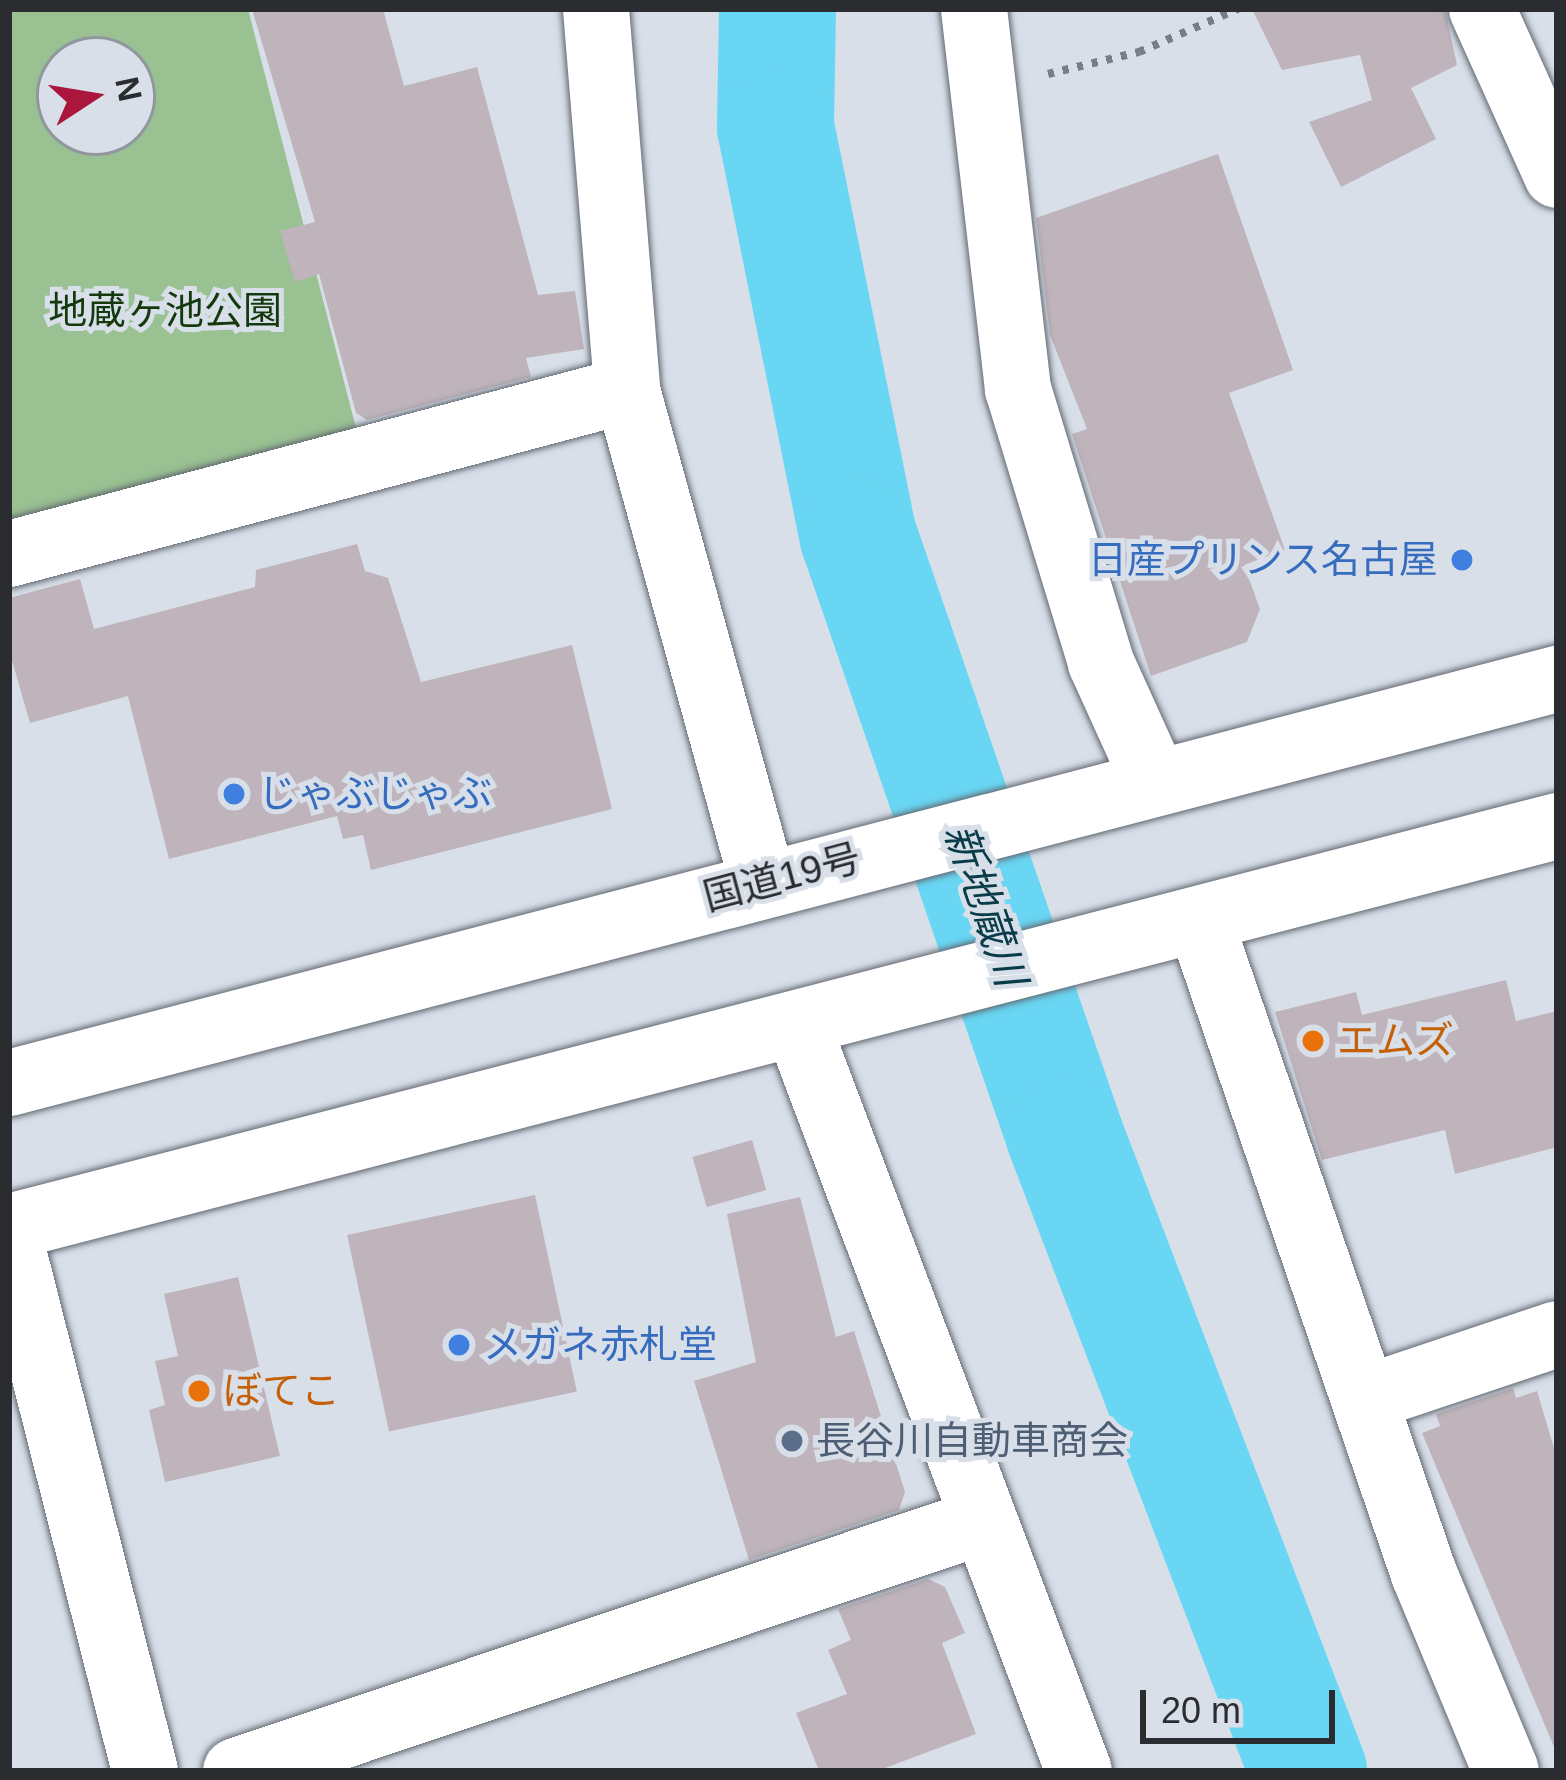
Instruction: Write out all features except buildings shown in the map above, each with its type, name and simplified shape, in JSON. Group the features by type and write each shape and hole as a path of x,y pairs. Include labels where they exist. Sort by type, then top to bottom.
{"main road":[{"path":"596,9 627,390 788,876"},
{"path":"974,9 976,91 1018,389 1136,787"},
{"path":"1482,9 1557,176"},
{"path":"9,554 627,390"},
{"name":"国道19号","path":"9,1083 788,876 1557,680"},
{"path":"145,1771 9,1231 1557,826"},
{"path":"1178,926 1366,1398 1506,1771"},
{"path":"822,1020 984,1521 1079,1771"},
{"path":"1366,1398 1557,1334"},
{"path":"236,1771 984,1521"}],"path":[{"path":"976,91 1139,52 1238,9"}],"green space":[{"name":"地蔵ヶ池公園","path":"9,9 248,9 357,432 9,528"}],"waterway":[{"name":"新地蔵川","path":"777,9 775,126 858,536 1065,1137 1308,1771"}],"place":[{"name":"日産プリンス名古屋","path":"1462,560"},
{"name":"じゃぶじゃぶ","path":"234,794"},
{"name":"エムズ","path":"1313,1041"},
{"name":"メガネ赤札堂","path":"459,1345"},
{"name":"ぼてこ","path":"199,1391"},
{"name":"長谷川自動車商会","path":"792,1441"}]}
